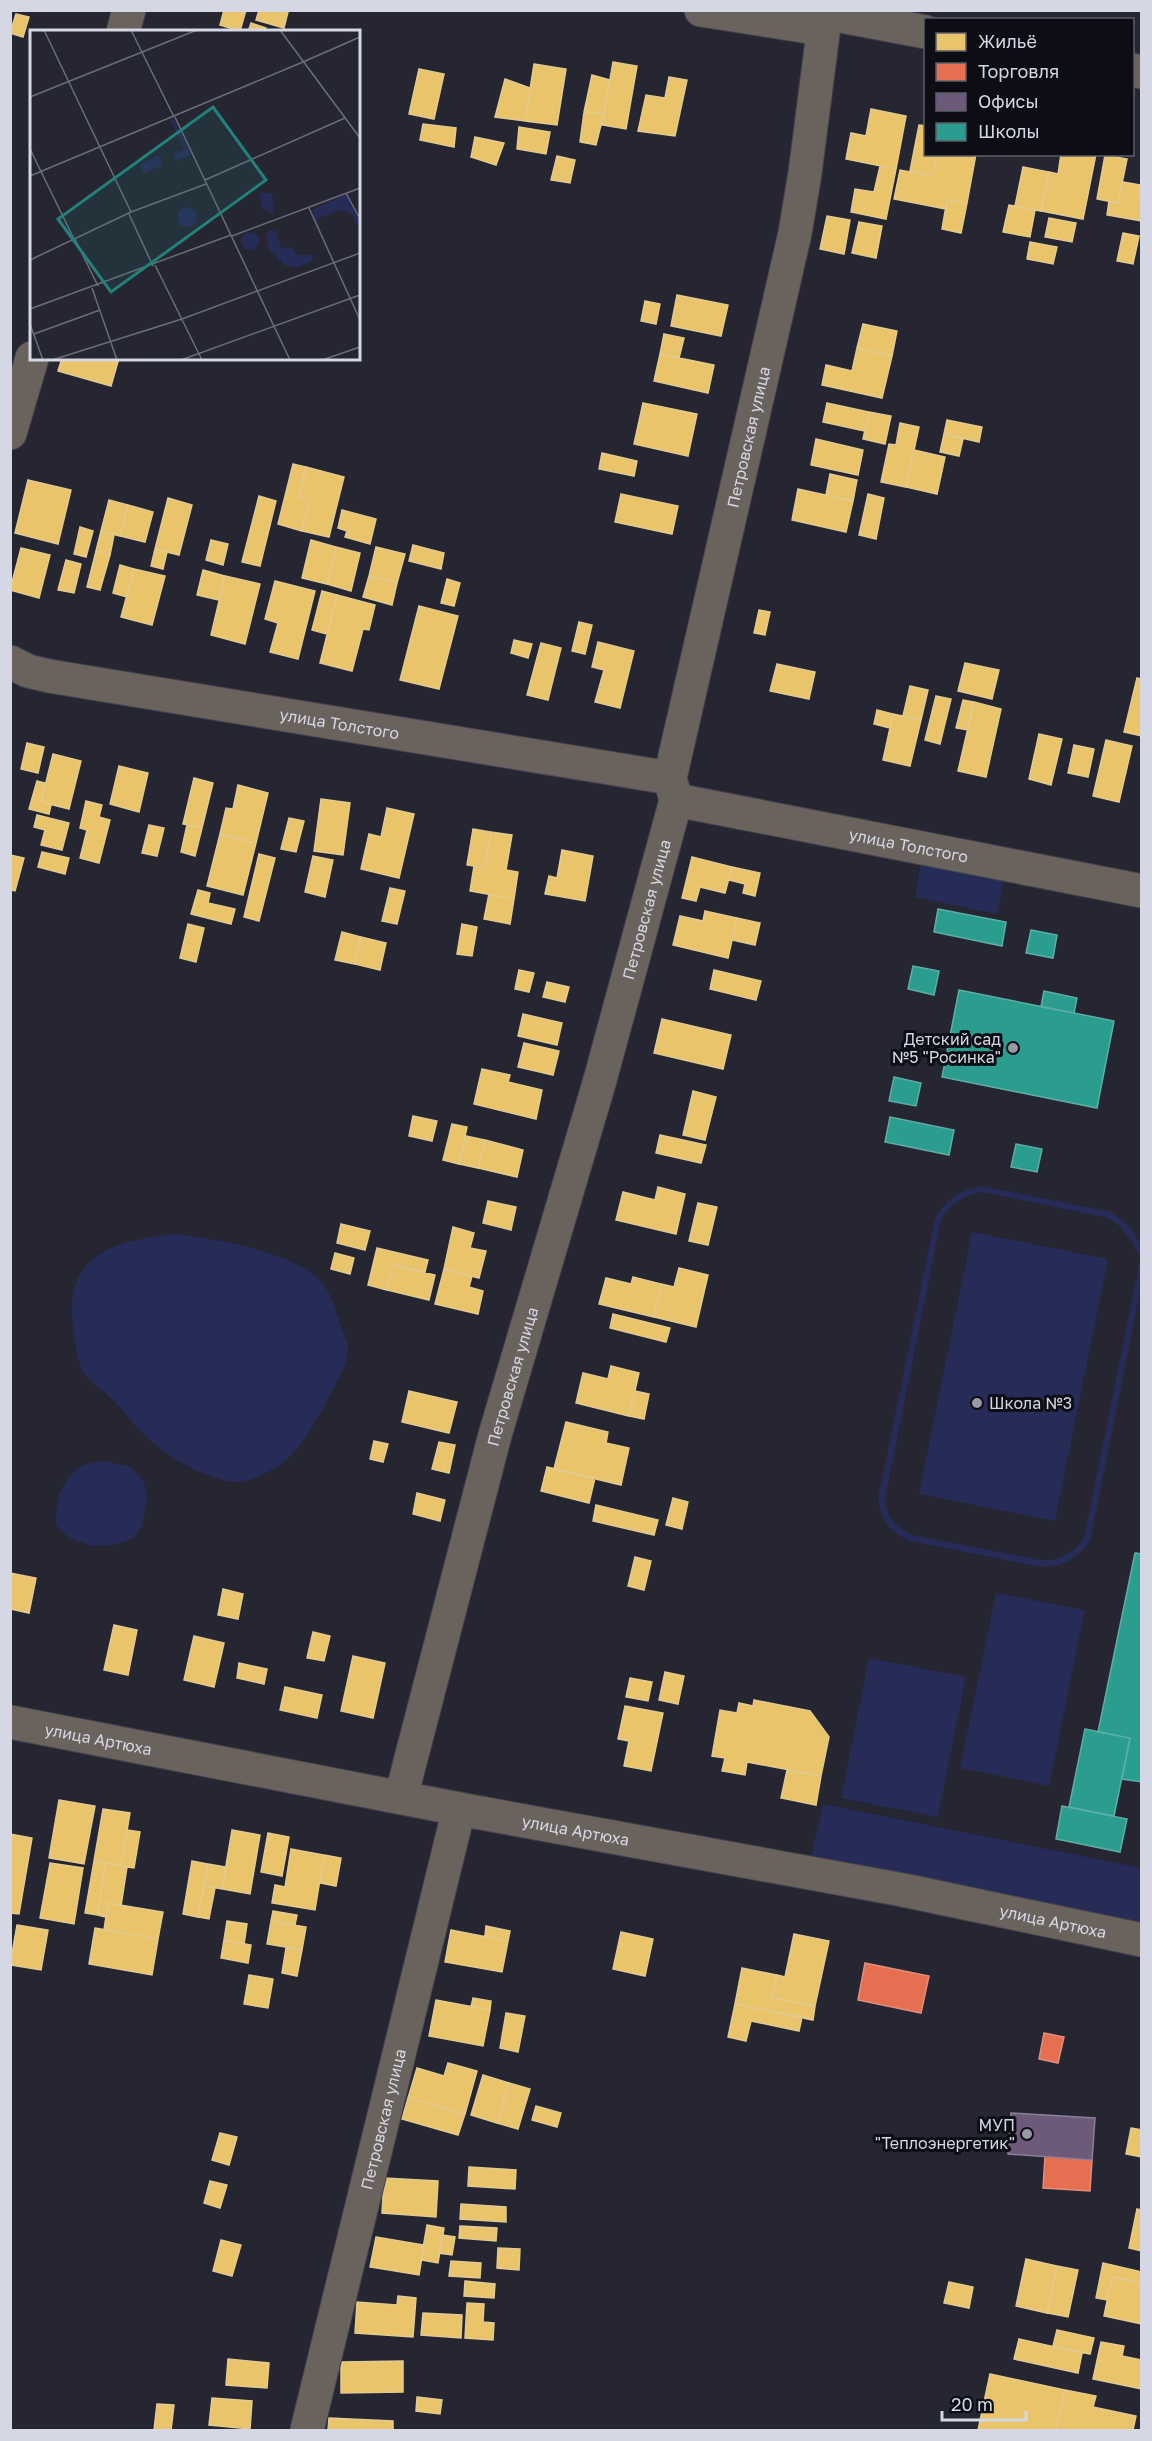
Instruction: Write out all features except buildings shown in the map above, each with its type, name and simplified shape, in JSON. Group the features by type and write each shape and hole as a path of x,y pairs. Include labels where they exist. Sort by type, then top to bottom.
{"street":[{"path":"124,30 129,10"},
{"path":"701,10 824,18 924,32"},
{"name":"Петровская улица","path":"401,1797 495,1435 600,1080 673,789 795,233 805,173 824,18"},
{"path":"10,433 31,360"},
{"name":"улица Толстого","path":"10,662 28,671 49,676 673,789 1142,891"},
{"name":"улица Артюха","path":"10,1722 459,1809 903,1890 1142,1940"},
{"name":"Петровская улица","path":"307,2430 459,1809"}],"shaded area":[{"path":"922,857 1005,874 997,914 915,897"},
{"path":"982,1186 1112,1212 1130,1227 1141,1245 1141,1286 1090,1541 1074,1558 1055,1566 1040,1567 910,1541 892,1530 884,1520 879,1507 878,1499 935,1218 955,1196","holes":["982,1192 1109,1218 1128,1236 1140,1260 1084,1538 1065,1555 1040,1560 912,1535 901,1529 890,1517 885,1499 941,1220 945,1214 963,1198"]},
{"path":"972,1232 1108,1259 1055,1521 919,1494"},
{"path":"176,1234 212,1239 276,1255 311,1273 329,1293 347,1341 348,1352 340,1374 305,1438 284,1462 252,1479 237,1482 219,1479 195,1470 158,1447 106,1393 85,1375 80,1364 73,1327 72,1302 76,1282 85,1267 98,1255 114,1247 133,1241"},
{"path":"105,1461 131,1467 144,1482 147,1497 142,1526 134,1538 114,1545 92,1546 69,1538 56,1525 58,1500 64,1484 75,1471 84,1465"},
{"path":"996,1593 1085,1610 1049,1786 960,1768"},
{"path":"869,1658 966,1677 938,1817 841,1798"},
{"path":"823,1804 1141,1868 1141,1924 811,1857"}],"place":[{"name":"Детский сад №5 \"Росинка\"","path":"1013,1048"},
{"name":"Школа №3","path":"977,1403"},
{"name":"МУП \"Теплоэнергетик\"","path":"1027,2134"}]}
